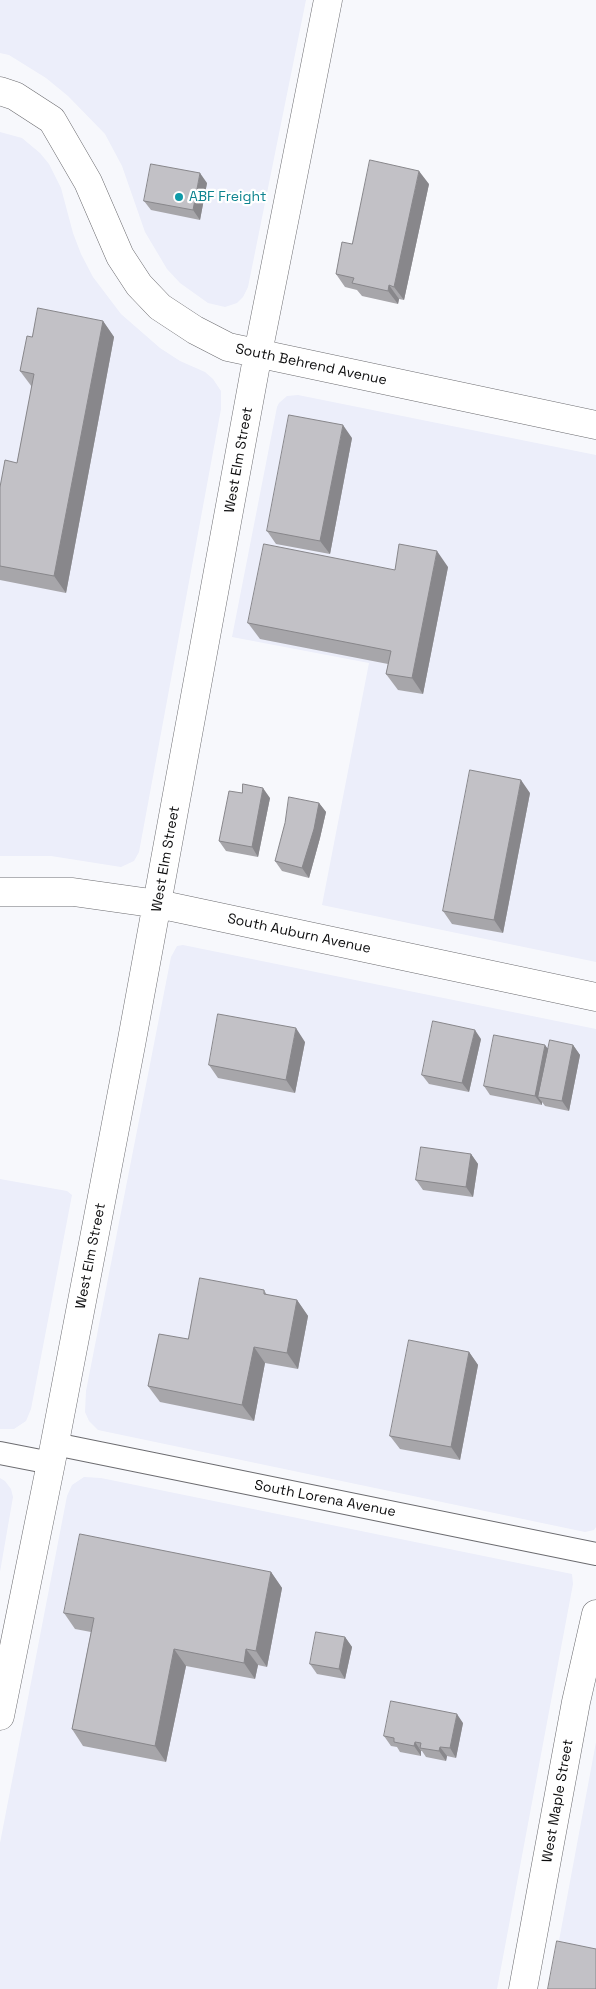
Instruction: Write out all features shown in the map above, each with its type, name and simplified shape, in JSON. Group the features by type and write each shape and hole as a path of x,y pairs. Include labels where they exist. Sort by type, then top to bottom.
{"street":[{"name":"West Elm Street","path":"0,1716 53,1454 158,904 258,353 328,0"},
{"name":"South Behrend Avenue","path":"0,92 15,96 52,120 88,182 120,256 139,285 160,307 195,330 228,347 596,424"},
{"name":"South Auburn Avenue","path":"0,892 73,892 158,904 596,997"},
{"name":"South Lorena Avenue","path":"0,1453 53,1454 596,1554"},
{"name":"West Maple Street","path":"523,1989 576,1702 596,1614"}],"shaded area":[{"path":"0,0 306,0 248,287 243,297 237,303 225,307 208,303 180,283 167,269 145,232 122,166 105,134 68,96 46,78 9,55 0,53"},
{"path":"0,132 22,138 40,153 49,164 61,188 73,233 81,254 93,277 121,314 160,348 180,361 205,372 213,379 221,391 221,409 139,852 134,861 121,867 51,856 0,856"},
{"path":"298,395 596,455 596,962 322,905 369,663 232,637 277,407 287,396"},
{"path":"183,945 596,1029 596,1527 594,1530 585,1532 98,1430 89,1421 85,1412 86,1391 171,957 177,946"},
{"path":"0,1179 67,1191 72,1195 31,1409 26,1421 14,1429 0,1429"},
{"path":"84,1477 101,1478 572,1574 573,1584 497,1989 0,1989 0,1843 67,1496 72,1485"},
{"path":"0,1478 11,1489 13,1497 0,1572"},
{"path":"596,1742 596,1989 550,1989"}],"building":[{"path":"370,160 419,171 394,287 389,285 388,291 352,283 354,278 336,274 342,242 352,244"},
{"name":"ABF Freight","path":"151,164 200,173 193,210 144,201"},
{"path":"38,308 103,321 54,576 0,566 0,487 5,460 17,463 34,374 20,371 27,336 32,337"},
{"path":"289,415 343,425 320,541 267,531"},
{"path":"264,544 395,570 399,544 437,551 412,678 386,674 391,651 248,623"},
{"path":"470,770 521,780 494,920 443,911"},
{"path":"243,784 263,788 252,847 219,841 229,791 242,793"},
{"path":"289,797 319,803 314,829 302,868 275,861 285,823"},
{"path":"218,1014 296,1028 286,1080 209,1065"},
{"path":"433,1021 475,1030 462,1083 422,1075"},
{"path":"494,1035 545,1045 535,1096 484,1086"},
{"path":"550,1040 573,1045 562,1101 538,1097"},
{"path":"421,1147 471,1154 466,1187 416,1180"},
{"path":"200,1278 264,1290 264,1294 297,1300 287,1353 254,1347 242,1405 148,1386 159,1334 188,1339"},
{"path":"409,1340 469,1352 451,1447 390,1436"},
{"path":"80,1534 271,1572 256,1651 246,1649 244,1663 174,1649 155,1746 72,1729 94,1618 64,1613"},
{"path":"316,1632 345,1637 339,1669 310,1664"},
{"path":"391,1701 457,1714 450,1748 440,1747 439,1751 420,1748 421,1743 415,1742 414,1746 394,1742 394,1738 384,1736"},
{"path":"557,1941 596,1949 596,1989 548,1989"}],"place":[{"name":"ABF Freight","path":"179,197"}]}
